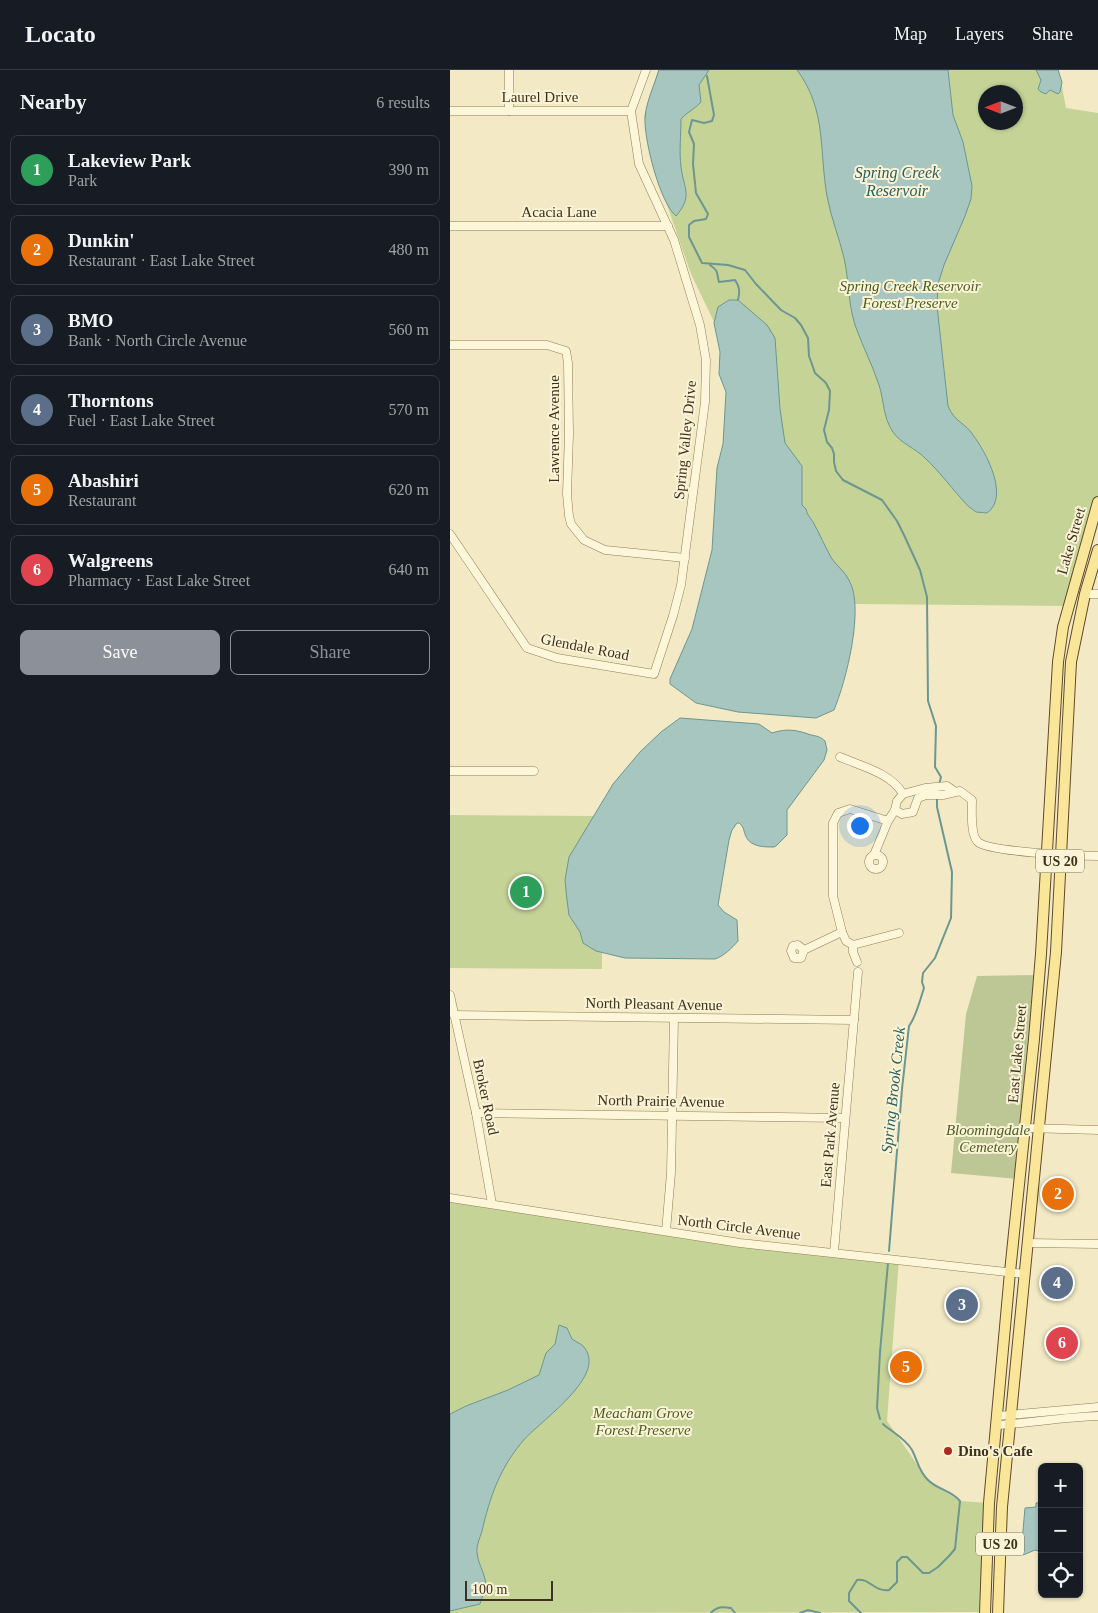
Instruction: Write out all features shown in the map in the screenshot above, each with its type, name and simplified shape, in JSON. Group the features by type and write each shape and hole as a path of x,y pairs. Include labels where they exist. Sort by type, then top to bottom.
{"main road":[{"name":"Lake Street","path":"1074,589 1098,502"},
{"name":"Lake Street","path":"1085,594 1098,554"},
{"path":"1074,589 1085,594"},
{"name":"East Lake Street","path":"985,1613 989,1512 1041,954 1058,662 1063,627 1074,589"},
{"name":"East Lake Street","path":"998,1613 1002,1508 1056,952 1071,662 1085,594"}],"street":[{"path":"509,70 509,111"},
{"name":"Spring Valley Drive","path":"646,70 631,111 639,164 668,226 700,325 706,368 706,402 685,558 673,616 654,674"},
{"name":"Laurel Drive","path":"450,111 631,111"},
{"name":"Acacia Lane","path":"450,226 668,226"},
{"name":"Lawrence Avenue","path":"450,345 547,345 566,351 568,363 568,507 569,516 574,528 584,540 596,547 611,552 685,558"},
{"name":"Glendale Road","path":"450,534 527,648 557,658 654,674"},
{"path":"1085,594 1098,594"},
{"path":"840,757 888,778 897,784 903,794"},
{"path":"450,771 534,771"},
{"path":"895,810 902,814 913,812 918,798 938,791"},
{"path":"874,855 888,821 895,810 897,801 903,794 954,791 960,792 972,800 973,833 978,842 990,848 1098,856"},
{"path":"888,821 850,810 838,813 832,823 833,896 846,941 854,945 899,933"},
{"path":"804,950 842,932"},
{"path":"854,945 857,962"},
{"name":"East Park Avenue","path":"834,1252 858,972"},
{"name":"Broker Road","path":"450,995 476,1113 492,1204"},
{"name":"North Pleasant Avenue","path":"454,1015 854,1020"},
{"path":"666,1231 671,1173 674,1018"},
{"name":"North Prairie Avenue","path":"476,1113 845,1118"},
{"path":"1026,1128 1098,1130"},
{"name":"North Circle Avenue","path":"450,1198 740,1243 1025,1274"},
{"path":"1028,1243 1098,1244"},
{"path":"1010,1419 1098,1407"},
{"path":"998,1420 1098,1416"}],"green space":[{"name":"Spring Creek Reservoir Forest Preserve","path":"658,70 1059,70 1066,108 1098,113 1098,500 1069,606 855,604 824,551 691,274 650,156 644,116"},
{"path":"450,815 602,816 602,969 450,968"},
{"name":"Bloomingdale Cemetery","path":"1037,975 1019,1179 951,1173 966,1014 977,976"},
{"name":"Meacham Grove Forest Preserve","path":"450,1198 740,1243 899,1259 887,1421 927,1479 960,1501 989,1503 982,1612 450,1613"}],"water":[{"path":"659,70 709,70 699,85 701,102 681,119 680,161 686,198 676,216 670,209 659,185 650,155 645,128 647,106"},
{"name":"Spring Creek Reservoir","path":"797,70 948,70 953,115 963,142 972,186 971,199 938,284 937,306 948,406 954,416 970,431 984,452 994,474 996,496 994,506 987,513 976,512 968,506 931,463 896,436 890,427 885,415 879,385 853,317 844,258 827,196 818,116 807,85"},
{"path":"1036,70 1058,70 1062,82 1058,94 1050,90 1046,94 1038,89 1041,80"},
{"path":"729,300 738,300 767,325 775,338 780,409 785,443 802,466 802,505 816,527 832,559 849,580 853,592 855,608 854,626 844,681 834,710 816,718 738,712 696,703 670,684 670,679 692,629 712,550 717,468 723,444 726,392 719,374 720,352 714,323 718,307"},
{"path":"680,718 759,724 772,733 782,730 796,731 822,739 825,741 827,750 824,760 787,810 787,835 776,846 765,847 753,844 747,838 743,827 739,823 732,830 718,905 724,912 737,920 738,941 728,951 715,959 625,958 596,951 583,943 580,932 569,915 565,880 569,857 613,784 640,752 661,732"},
{"path":"559,1325 567,1328 572,1339 582,1345 589,1357 588,1370 569,1397 530,1433 507,1463 492,1495 477,1548 485,1582 485,1589 480,1604 450,1611 450,1414 539,1375 546,1353 555,1344"},
{"path":"1036,1503 1038,1503 1038,1551 1035,1550 1023,1555 1021,1553 1025,1508 1036,1507"}],"waterway":[{"name":"Spring Brook Creek","path":"707,76 714,115 712,121 704,123 692,120 689,132 694,144 693,164 696,193 708,214 706,219 694,221 689,225 689,237 702,263 728,265 745,270 781,310 795,318 801,325 808,338 809,356 815,373 826,383 830,391 829,410 824,430 827,442 834,454 836,471 843,480 882,500 897,521 920,570 927,597 928,701 936,726 935,767 941,777 939,785"},
{"path":"710,265 716,271 719,282 735,280 739,290 738,300"},
{"name":"Spring Brook Creek","path":"889,1251 909,1026 916,1013 924,988 922,982 923,973 935,958 951,918 952,872 937,807 937,797"},
{"name":"Spring Brook Creek","path":"880,1419 877,1408 888,1263"},
{"name":"Spring Brook Creek","path":"861,1613 849,1601 849,1593 857,1580 865,1581 880,1589 889,1590 897,1582 897,1562 902,1557 907,1557 923,1573 929,1573 938,1567 955,1549 960,1501 953,1494 928,1480 920,1469 909,1446 883,1424"},
{"name":"Spring Brook Creek","path":"711,1613 723,1607 731,1608 735,1613"},
{"name":"Spring Brook Creek","path":"800,1613 808,1610 820,1613"}],"place":[{"name":"Lakeview Park","path":"526,892"},
{"name":"Dunkin'","path":"1058,1194"},
{"name":"Thorntons","path":"1057,1283"},
{"name":"BMO","path":"962,1305"},
{"name":"Walgreens","path":"1062,1343"},
{"name":"Abashiri","path":"906,1367"},
{"name":"Dino's Cafe","path":"948,1451"}]}
